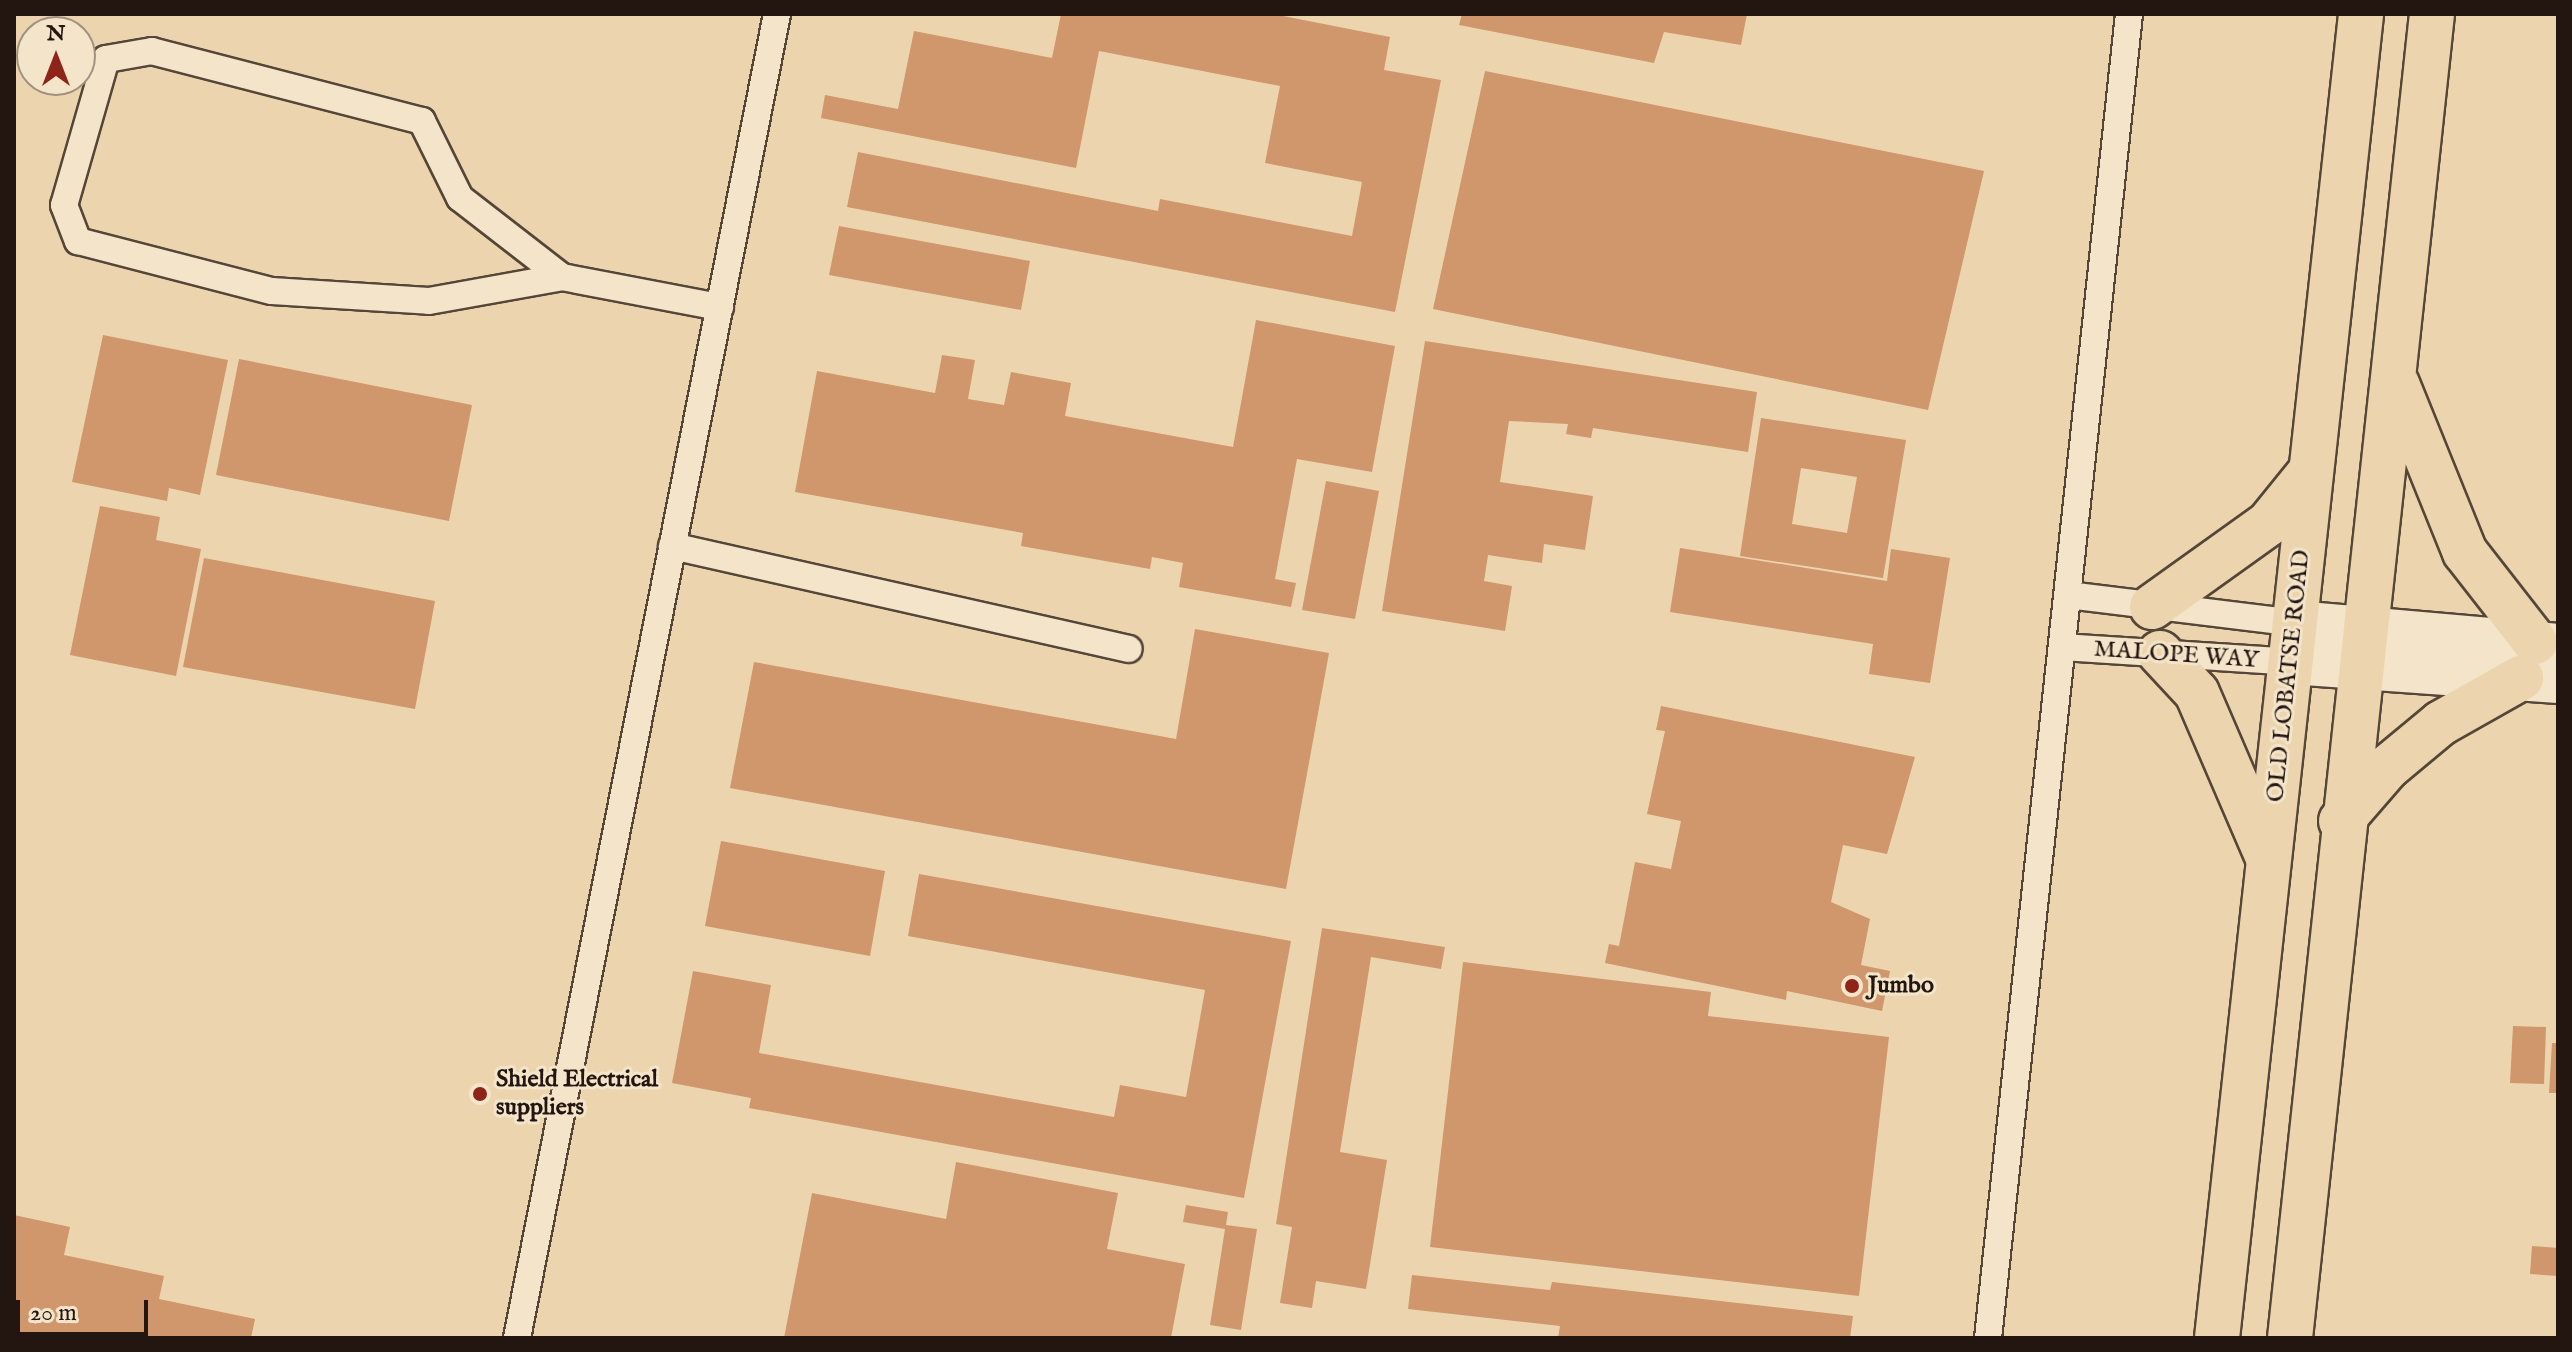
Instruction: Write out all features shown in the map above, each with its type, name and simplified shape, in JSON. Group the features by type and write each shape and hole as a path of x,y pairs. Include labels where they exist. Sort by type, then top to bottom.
{"main road":[{"name":"OLD LOBATSE ROAD","path":"2217,1338 2361,14"},
{"path":"2290,1338 2341,821 2364,648 2432,14"},
{"path":"2341,821 2441,723 2543,662 2465,552 2392,371"},
{"path":"2152,607 2268,524 2311,471"},
{"path":"2160,653 2197,693 2270,864"}],"street":[{"path":"2293,643 2543,662"}],"lane":[{"path":"517,1338 777,14"},
{"path":"1988,1338 2129,14"},
{"path":"562,277 460,198 422,121 152,51 106,59 64,205 78,241 272,291 429,301 562,277 720,307"},
{"path":"672,546 1129,649"},
{"name":"MALOPE WAY","path":"2068,595 2152,607 2293,643"},
{"name":"MALOPE WAY","path":"2062,647 2160,653 2293,643"}],"building":[{"path":"1061,14 1273,14 1390,37 1384,70 1441,80 1395,312 847,207 858,152 1158,211 1160,199 1352,236 1362,182 1265,163 1280,86 1099,51 1076,168 821,118 825,95 898,109 914,31 1052,58"},
{"path":"1462,14 1747,14 1741,45 1664,32 1654,63 1459,25"},
{"path":"1485,71 1984,171 1928,410 1433,309"},
{"path":"839,226 1030,261 1021,310 829,275"},
{"path":"1256,320 1395,346 1372,472 1297,459 1275,579 1296,583 1291,607 1179,587 1183,563 1152,557 1150,569 1021,546 1023,533 795,492 817,371 935,393 942,355 975,360 968,399 1004,405 1011,372 1071,383 1065,416 1233,447"},
{"path":"103,335 228,360 200,495 169,488 167,501 72,482"},
{"path":"1425,341 1757,392 1748,452 1593,428 1591,438 1566,434 1568,424 1509,421 1500,482 1593,496 1585,550 1544,544 1542,563 1488,555 1484,581 1512,586 1505,631 1382,611"},
{"path":"239,359 472,405 449,521 216,475"},
{"path":"1761,418 1906,440 1883,578 1740,556","holes":["1801,468 1857,477 1847,533 1792,524"]},
{"path":"1326,481 1379,491 1355,619 1302,610"},
{"path":"100,506 160,517 156,540 201,549 176,676 70,655"},
{"path":"1680,548 1887,581 1891,549 1950,558 1930,683 1869,674 1873,644 1670,612"},
{"path":"204,558 435,601 415,709 183,667"},
{"path":"1195,629 1329,653 1286,889 730,788 754,662 1176,739"},
{"path":"1661,706 1915,757 1887,854 1843,845 1831,902 1870,919 1861,965 1890,971 1882,1011 1787,991 1786,1000 1605,963 1609,944 1619,946 1635,862 1671,869 1681,821 1647,814 1665,731 1656,730"},
{"path":"721,841 885,871 870,956 705,926"},
{"path":"919,874 1291,941 1244,1198 749,1108 751,1098 672,1083 693,971 771,985 759,1053 1114,1117 1120,1085 1186,1097 1205,990 908,936"},
{"path":"1322,928 1445,947 1441,969 1371,957 1340,1152 1387,1160 1366,1289 1316,1281 1312,1308 1280,1303 1292,1227 1276,1224"},
{"path":"1463,962 1711,992 1708,1016 1889,1037 1859,1296 1430,1247"},
{"path":"2513,1026 2546,1027 2544,1084 2510,1083"},
{"path":"2552,1043 2558,1043 2558,1093 2549,1093"},
{"path":"956,1162 1118,1193 1107,1249 1185,1264 1171,1338 784,1338 812,1193 946,1219"},
{"path":"1186,1205 1228,1212 1226,1225 1257,1229 1241,1330 1210,1325 1225,1229 1183,1222"},
{"path":"14,1215 70,1227 64,1255 164,1276 159,1299 255,1319 251,1338 14,1338"},
{"path":"2532,1246 2558,1248 2558,1276 2530,1274"},
{"path":"1412,1275 1550,1290 1552,1282 1853,1316 1850,1338 1558,1338 1560,1326 1408,1309"}],"place":[{"name":"Jumbo","path":"1852,986"},
{"name":"Shield Electrical suppliers","path":"480,1094"}]}
